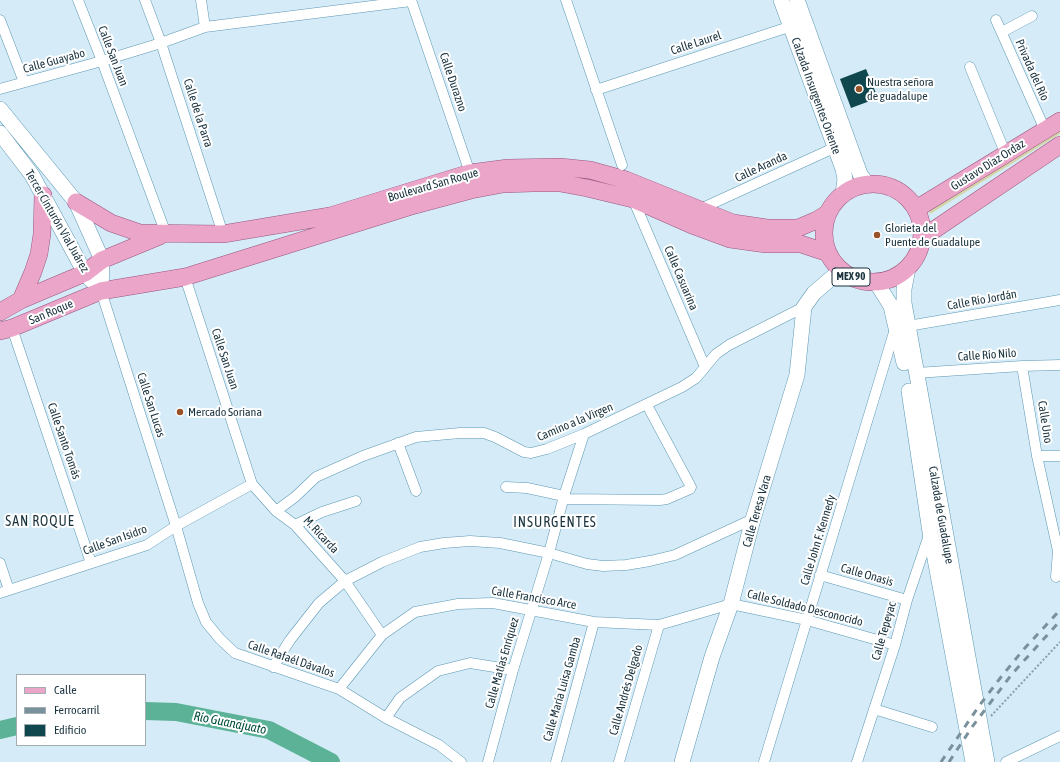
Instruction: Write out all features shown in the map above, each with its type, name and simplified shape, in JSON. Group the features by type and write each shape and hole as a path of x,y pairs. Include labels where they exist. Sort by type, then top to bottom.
{"main road":[{"name":"Calzada Insurgentes Oriente","path":"781,0 836,147 843,169 843,194"},
{"name":"Calzada Insurgentes Oriente","path":"797,0 860,174 867,184"},
{"name":"Tercer Cinturón Vial Juárez","path":"0,109 76,202 102,260 101,290"},
{"name":"Gustavo Díaz Ordaz","path":"916,209 1060,121"},
{"name":"Tercer Cinturón Vial Juárez","path":"0,133 25,165 44,195 85,273 101,290"},
{"name":"Gustavo Díaz Ordaz","path":"922,238 1060,145"},
{"name":"Boulevard San Roque","path":"85,273 102,260 166,234 223,234 330,216 470,173 508,168 560,167 590,170 626,180 698,210 734,223 767,228 798,228 828,214"},
{"name":"Boulevard San Roque","path":"101,290 185,277 415,205 471,190 503,184 560,183 587,188 633,199 692,225 730,239 766,244 801,244 828,253"},
{"name":"MEX 90","path":"867,184 882,185 895,189 907,198 916,209 921,223 922,238 918,254 908,268 893,278 876,282 863,281 851,277 841,270 828,253 825,240 824,226 834,203 843,194 855,187 867,184"},
{"path":"21,300 33,272 38,254 42,234 44,195"},
{"path":"76,202 111,223 140,233 166,234"},
{"name":"Calzada de Guadalupe","path":"908,268 902,326 906,370 930,532 973,762"},
{"path":"804,307 814,293 841,270"},
{"name":"San Roque","path":"0,312 21,300 85,273"},
{"name":"Calzada de Guadalupe","path":"876,282 902,326 916,373 986,762"},
{"name":"San Roque","path":"6,330 101,290"},
{"name":"Calle Teresa Vara","path":"682,762 712,656 731,604 753,519 797,375 804,307"}],"street":[{"name":"Calle San Juan","path":"78,0 166,234"},
{"name":"Calle de la Parra","path":"145,0 161,43 223,234"},
{"path":"201,0 205,27"},
{"name":"Calle Guayabo","path":"0,88 102,61 161,43 205,27 411,0"},
{"name":"Calle Durazno","path":"411,0 470,173"},
{"path":"566,0 622,165"},
{"path":"1002,32 1032,16"},
{"path":"0,20 24,82"},
{"name":"Privada del Río","path":"996,20 1045,130"},
{"name":"Calle Laurel","path":"596,90 805,22"},
{"path":"970,67 1006,154"},
{"name":"Calle Aranda","path":"698,210 836,147"},
{"name":"Calle Casuarina","path":"633,199 705,367"},
{"name":"Calle San Juan","path":"185,277 252,484 276,511"},
{"name":"Calle San Lucas","path":"101,290 176,526"},
{"name":"Calle Río Jordán","path":"902,326 1060,300"},
{"name":"Camino a la Virgen","path":"276,511 295,497 316,477 363,456 416,437 460,433 484,434 494,437 517,450 531,454 547,449 647,405 692,381 716,354 729,345 804,307"},
{"name":"Calle John F. Kennedy","path":"764,762 808,620 820,575 902,326"},
{"name":"Calle Santo Tomás","path":"6,330 91,563"},
{"name":"Calle Río Nilo","path":"916,373 1060,365"},
{"name":"Calle Uno","path":"1022,366 1037,456 1059,550 1056,577"},
{"path":"506,487 527,488 564,498 660,500 667,499 690,489 691,487 647,405"},
{"name":"Calle Matías Enríquez","path":"488,762 513,670 584,434"},
{"path":"398,443 416,491"},
{"path":"1037,456 1060,456"},
{"name":"Calle San Isidro","path":"5,592 147,545 176,526 252,484"},
{"path":"295,525 322,512 356,502"},
{"name":"Calle Tepeyac","path":"857,762 907,600 930,532 940,509"},
{"name":"M. Ricarda","path":"276,511 295,525 345,580 382,635"},
{"path":"273,667 290,640 315,608 345,580 382,562 420,547 470,541 500,543 549,553 586,564 603,566 626,565 675,555 753,519"},
{"name":"Calle Rafaél Dávalos","path":"176,526 198,602 206,622 234,653 339,689 386,718 439,745 461,762"},
{"path":"0,563 5,592"},
{"name":"Calle Onasis","path":"820,575 907,600"},
{"name":"Calle Francisco Arce","path":"339,689 382,635 415,612 458,604 493,603 594,622 659,625 731,604"},
{"name":"Calle Soldado Desconocido","path":"731,604 808,620 894,644"},
{"name":"Calle María Luisa Gamba","path":"556,762 594,622"},
{"name":"Calle Andrés Delgado","path":"619,762 659,625"},
{"path":"386,718 400,698 438,671 470,663 513,670"},
{"path":"874,709 932,727"},
{"path":"1006,762 1060,736"}],"path":[{"path":"980,728 1060,642"}],"green space":[{"path":"1060,129 1060,134 930,214 928,209"}],"building":[{"name":"Nuestra señora de guadalupe","path":"866,69 878,98 851,108 840,79"}],"waterway":[{"name":"Río Guanajuato","path":"146,711 176,712 269,730 331,762"},
{"name":"Río Guanajuato","path":"0,730 16,726"}],"railway":[{"path":"941,762 979,706 1001,677 1024,649 1060,610"},
{"path":"949,762 972,727 1012,674 1060,621"}],"place":[{"name":"Nuestra señora de guadalupe","path":"859,89"},
{"name":"Glorieta del Puente de Guadalupe","path":"877,235"},
{"name":"Mercado Soriana","path":"180,412"}],"district":[{"name":"SAN ROQUE","path":"40,522"},
{"name":"INSURGENTES","path":"555,523"}]}
